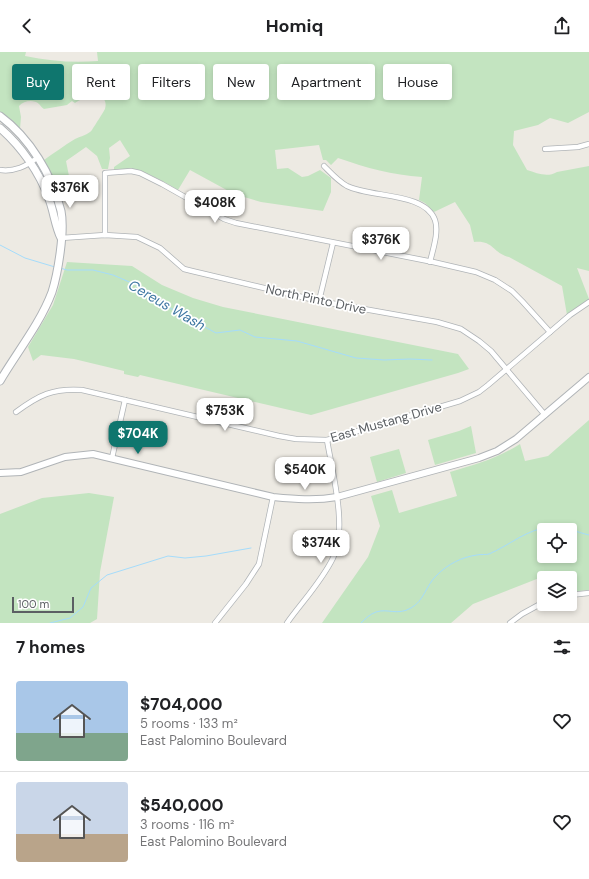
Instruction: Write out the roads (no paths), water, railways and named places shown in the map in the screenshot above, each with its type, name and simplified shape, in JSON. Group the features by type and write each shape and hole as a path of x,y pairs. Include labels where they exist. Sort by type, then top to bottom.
{"main road":[{"path":"0,116 19,131 29,143 51,183 61,212 62,229 55,279 51,293 34,328 1,379"},
{"path":"0,128 12,139 31,163 46,192 54,212 56,228 61,238"}],"street":[{"path":"545,149 578,147 589,144"},
{"path":"0,170 9,171 18,169 31,163 37,158"},
{"path":"324,166 347,186 373,194 416,202 431,211 436,227 430,262"},
{"path":"105,235 106,173 130,171 140,173 224,219 236,223 476,272 503,285 522,301 550,332"},
{"name":"North Pinto Drive","path":"61,238 105,235 137,237 160,248 184,268 192,271 319,301 437,322 462,329 491,351 545,415"},
{"path":"319,301 333,243"},
{"name":"East Mustang Drive","path":"16,412 38,397 48,393 60,390 82,390 279,436 296,439 327,440 460,401 479,392 507,370 570,315 589,302"},
{"path":"0,473 21,472 65,457 93,454 273,497 295,500 337,498 479,458 497,451 516,439 589,377"},
{"path":"112,458 125,400"},
{"path":"287,623 327,569 334,557 338,544 340,526 337,498 327,440"},
{"path":"215,623 246,584 259,564 273,497"},
{"path":"577,594 589,593"},
{"path":"510,623 537,606"}],"waterway":[{"name":"Cereus Wash","path":"0,245 25,258 55,267"},
{"name":"Cereus Wash","path":"60,268 67,270 93,270 113,275 141,287 170,308 216,333 240,330 255,337 297,341 356,358 384,360 432,360"},
{"path":"361,623 376,612 397,612 411,608 419,601 430,583 441,571 451,564 466,557 489,554 526,534 542,528 565,528 589,535"},
{"path":"50,623 70,618 83,607 91,588 107,575 168,556 185,558 206,556 251,548"}]}
